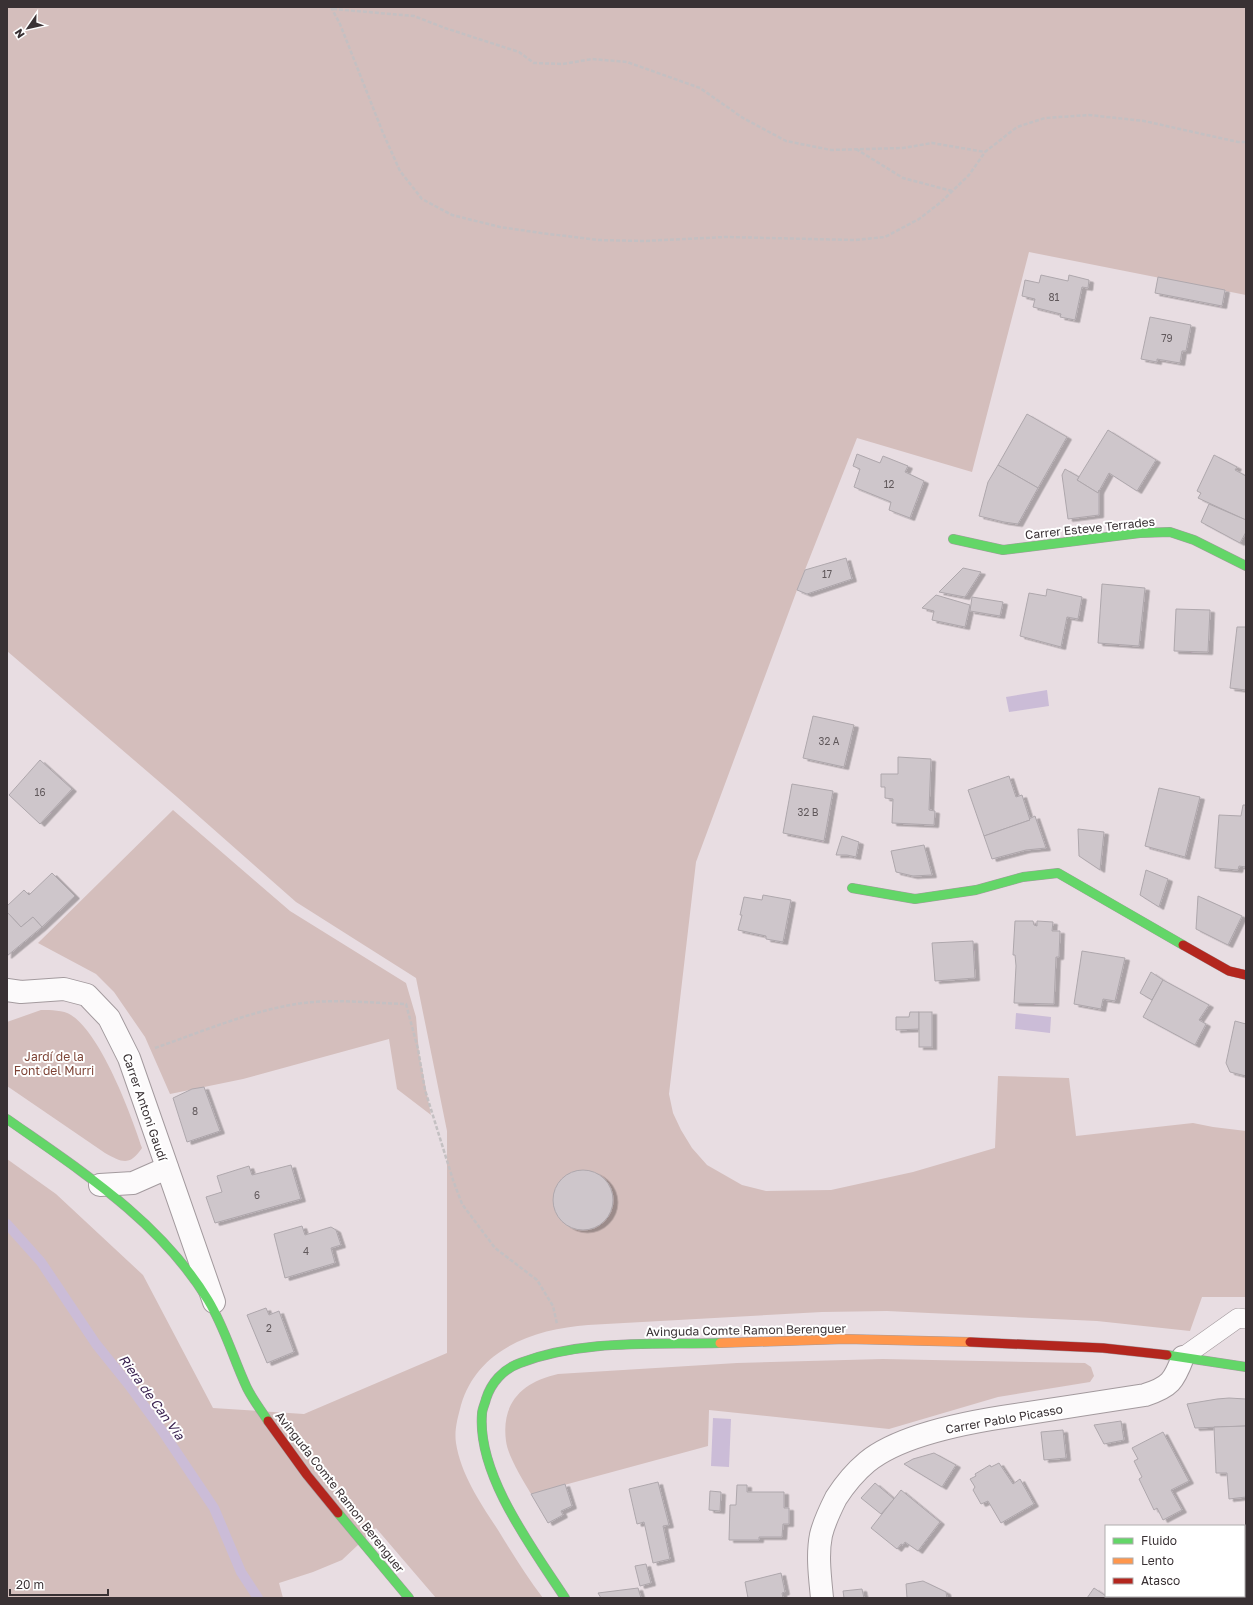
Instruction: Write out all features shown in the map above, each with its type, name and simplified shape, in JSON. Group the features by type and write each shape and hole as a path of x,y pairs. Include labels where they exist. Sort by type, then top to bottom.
{"street":[{"name":"Carrer Esteve Terrades","path":"954,539 1003,550 1140,533 1170,532 1194,540 1246,566"},
{"path":"852,888 915,899 976,890 1023,877 1058,873 1230,971 1246,975"},
{"name":"Carrer Antoni Gaudí","path":"7,990 21,992 64,989 87,995 109,1018 130,1058 224,1331"},
{"name":"Avinguda Comte Ramon Berenguer","path":"7,1119 100,1185 140,1218 174,1253 204,1293 224,1331 251,1395 280,1440 409,1598"},
{"name":"Carrer Antoni Gaudí","path":"100,1185 133,1183 167,1168"},
{"name":"Avinguda Comte Ramon Berenguer","path":"565,1598 517,1526 488,1460 481,1433 482,1412 489,1389 501,1374 517,1364 562,1352 608,1346 820,1339 974,1342 1146,1352 1246,1368"},
{"name":"Carrer Pablo Picasso","path":"822,1598 819,1565 821,1535 826,1518 844,1485 868,1461 886,1449 909,1440 946,1429 985,1420 1145,1395 1162,1389 1167,1385 1176,1376 1183,1358"}],"lane":[{"path":"1183,1358 1242,1318"}],"path":[{"path":"332,8 414,16 445,28 519,52 534,63 563,64 592,59 627,62 700,88 743,118 786,141 831,150 903,148 932,143 985,152"},
{"path":"332,8 343,31 383,133 400,171 422,198 452,215 500,227 598,240 644,241 725,236 855,240 885,237 919,219 969,175 985,152 1017,127 1045,118 1089,115 1144,121 1238,142 1246,142"},
{"path":"855,149 903,178 952,191"},
{"path":"130,1058 239,1017 303,1003 333,1001 406,1004 418,1049 425,1090 452,1180 462,1204 495,1248 537,1280 553,1306 562,1352"}],"green space":[{"path":"7,7 1246,7 1246,295 1029,252 972,472 857,438 797,590 696,862 669,1094 673,1113 681,1130 692,1148 707,1165 742,1185 766,1191 831,1190 913,1172 995,1148 998,1076 1069,1078 1076,1136 1193,1123 1246,1131 1246,1297 1202,1297 1190,1331 1097,1321 887,1311 822,1312 588,1325 548,1331 511,1345 495,1356 481,1369 469,1385 461,1405 456,1433 456,1443 462,1466 472,1489 519,1564 543,1598 436,1598 376,1528 342,1560 313,1572 279,1583 283,1598 7,1598 7,1159 56,1194 143,1275 213,1408 304,1414 447,1353 447,1131 416,978 296,902 177,797 7,651"},
{"path":"173,810 290,911 406,983 416,1017 419,1053 431,1115 397,1089 389,1039 243,1079 170,1094 145,1037 114,992 96,974 38,943"},
{"name":"Jardí de la Font del Murri","path":"41,1010 61,1011 71,1015 82,1025 104,1056 123,1096 142,1148 133,1158 125,1161 116,1159 105,1153 7,1086 7,1022"},
{"path":"883,1359 1085,1363 1091,1367 1094,1376 1090,1382 998,1397 889,1429 709,1410 708,1446 531,1494 516,1468 507,1447 505,1428 507,1416 511,1405 517,1396 534,1382 558,1374 737,1363"},
{"path":"1246,1552 1246,1598 1186,1598 1245,1597"}],"shaded area":[{"path":"1047,690 1049,706 1009,712 1006,697"},
{"path":"1016,1013 1051,1017 1050,1033 1015,1029"},
{"path":"713,1418 731,1419 729,1467 711,1466"}],"building":[{"path":"1041,275 1068,281 1069,275 1089,280 1088,288 1082,287 1075,320 1060,317 1061,314 1033,307 1035,299 1022,296 1025,280 1039,283"},
{"path":"1158,277 1225,290 1222,306 1155,293"},
{"path":"1150,317 1191,325 1186,351 1182,351 1180,363 1157,359 1157,362 1141,359"},
{"path":"1027,414 1067,437 1038,488 998,465"},
{"path":"1108,430 1156,460 1137,491 1109,473 1098,493 1077,480"},
{"path":"857,454 880,463 883,456 908,466 905,472 924,481 910,518 889,510 891,502 854,487 860,469 853,466"},
{"path":"1214,455 1237,467 1235,470 1246,476 1246,520 1198,498 1201,493 1197,491"},
{"path":"998,465 1038,488 1018,524 979,516 988,482"},
{"path":"1065,469 1079,477 1077,480 1098,493 1099,490 1099,515 1068,519 1062,475"},
{"path":"1209,504 1246,520 1246,532 1240,543 1201,522"},
{"path":"846,558 852,579 807,594 797,590 805,570"},
{"path":"963,568 981,572 965,597 939,592"},
{"path":"1102,584 1145,588 1139,646 1098,643"},
{"path":"1047,589 1082,597 1078,619 1067,617 1061,647 1020,636 1029,593 1046,596"},
{"path":"936,595 970,605 965,627 932,620 934,611 922,608"},
{"path":"972,597 1003,602 1000,616 970,611"},
{"path":"1176,609 1210,610 1208,652 1174,651"},
{"path":"1237,627 1246,627 1246,690 1230,688"},
{"path":"813,716 854,725 844,767 803,758"},
{"path":"898,757 931,759 929,810 935,811 934,825 892,823 893,799 885,798 885,787 881,787 881,774 898,774"},
{"path":"40,760 72,789 40,824 9,795"},
{"path":"1009,776 1016,797 1022,795 1030,820 984,836 968,790"},
{"path":"792,784 833,791 824,841 783,833"},
{"path":"1159,788 1200,797 1185,857 1145,846"},
{"path":"1243,805 1246,805 1246,867 1239,866 1238,870 1215,868 1219,815 1241,816"},
{"path":"1035,816 1046,848 1026,850 992,859 984,836 1030,820 1029,819"},
{"path":"1078,829 1104,832 1100,870 1079,856"},
{"path":"842,836 859,842 856,857 836,855"},
{"path":"924,845 932,875 913,876 896,872 891,851"},
{"path":"1146,870 1168,879 1159,907 1140,895"},
{"path":"52,873 75,896 42,927 33,917 21,927 7,912 7,906 24,890 29,895"},
{"path":"763,895 791,900 783,942 766,939 766,936 738,930 742,915 740,915 744,897 762,900"},
{"path":"1198,896 1242,916 1228,945 1196,929"},
{"path":"7,912 21,927 33,917 42,927 7,956"},
{"path":"1015,921 1033,921 1034,925 1037,926 1037,921 1053,922 1052,931 1060,931 1059,957 1056,957 1054,1004 1014,1003 1016,966 1015,955 1013,955"},
{"path":"973,941 975,978 935,981 932,943"},
{"path":"1082,951 1125,958 1115,1001 1103,999 1101,1009 1074,1004"},
{"path":"1151,972 1163,980 1152,1000 1140,993"},
{"path":"1163,980 1209,1005 1199,1020 1206,1024 1195,1045 1143,1017"},
{"path":"910,1012 919,1012 919,1029 896,1030 896,1017 909,1017"},
{"path":"919,1012 932,1012 932,1047 919,1047"},
{"path":"1235,1021 1246,1024 1246,1076 1230,1072 1226,1063"},
{"path":"204,1087 220,1131 187,1142 173,1098 192,1089"},
{"path":"291,1165 301,1199 215,1223 206,1197 222,1192 217,1176 249,1166 252,1175"},
{"path":"583,1170 600,1175 608,1183 613,1200 608,1217 600,1225 583,1230 566,1225 558,1217 553,1200 558,1183 566,1175"},
{"path":"302,1226 305,1235 331,1227 336,1230 341,1245 331,1248 335,1263 285,1278 274,1234"},
{"path":"266,1308 269,1315 279,1311 294,1352 267,1363 247,1315"},
{"path":"1229,1398 1246,1399 1246,1426 1195,1428 1187,1404"},
{"path":"1121,1421 1124,1440 1104,1444 1094,1425"},
{"path":"1246,1426 1246,1497 1229,1499 1227,1473 1216,1473 1214,1427"},
{"path":"1063,1430 1066,1458 1044,1460 1041,1432"},
{"path":"1163,1432 1189,1481 1171,1490 1182,1510 1163,1520 1157,1508 1154,1510 1139,1479 1142,1477 1134,1461 1138,1459 1132,1448"},
{"path":"934,1453 956,1465 942,1487 904,1464 913,1459"},
{"path":"999,1463 1013,1484 1020,1479 1034,1504 1001,1523 988,1501 981,1504 973,1490 975,1487 970,1479 976,1476 975,1474 990,1465 991,1467"},
{"path":"658,1482 669,1525 663,1526 670,1559 653,1563 644,1522 637,1524 629,1489"},
{"path":"875,1483 894,1499 881,1514 861,1498"},
{"path":"565,1484 572,1506 561,1511 563,1515 548,1523 531,1494"},
{"path":"737,1485 747,1485 747,1492 784,1492 784,1508 789,1508 789,1524 783,1524 782,1537 759,1537 759,1540 729,1540 730,1505 736,1505"},
{"path":"901,1490 940,1522 918,1551 905,1542 897,1549 871,1528"},
{"path":"710,1491 721,1492 720,1511 709,1510"},
{"path":"646,1564 651,1583 640,1586 635,1566"},
{"path":"781,1573 785,1592 782,1593 783,1598 748,1598 745,1582"},
{"path":"923,1581 946,1592 947,1598 907,1598 906,1584"},
{"path":"638,1588 641,1598 601,1598 598,1593"},
{"path":"1094,1588 1105,1595 1105,1597 1109,1598 1087,1598"},
{"path":"862,1589 864,1598 844,1598 843,1591"}],"waterway":[{"name":"Riera de Can Via","path":"7,1224 41,1262 96,1344 129,1385 161,1429 214,1508 241,1572 258,1598"}],"traffic: fast":[{"path":"953,539 1003,550 1140,533 1170,532 1194,540 1246,566"},
{"path":"852,888 915,899 976,890 1023,877 1058,873 1183,945"},
{"path":"7,1119 63,1158 117,1199 167,1246 189,1272 208,1300 219,1321 247,1388 268,1421"},
{"path":"565,1598 523,1534 498,1486 488,1462 483,1437 482,1410 494,1382 508,1369 520,1363 544,1355 569,1350 619,1345 720,1343"},
{"path":"1167,1355 1246,1367"},
{"path":"338,1513 409,1598"}],"traffic: slow":[{"path":"720,1343 846,1339 970,1342"}],"traffic: jam":[{"path":"1183,945 1229,971 1246,975"},
{"path":"970,1342 1103,1348 1167,1355"},
{"path":"268,1421 307,1475 338,1513"}]}
